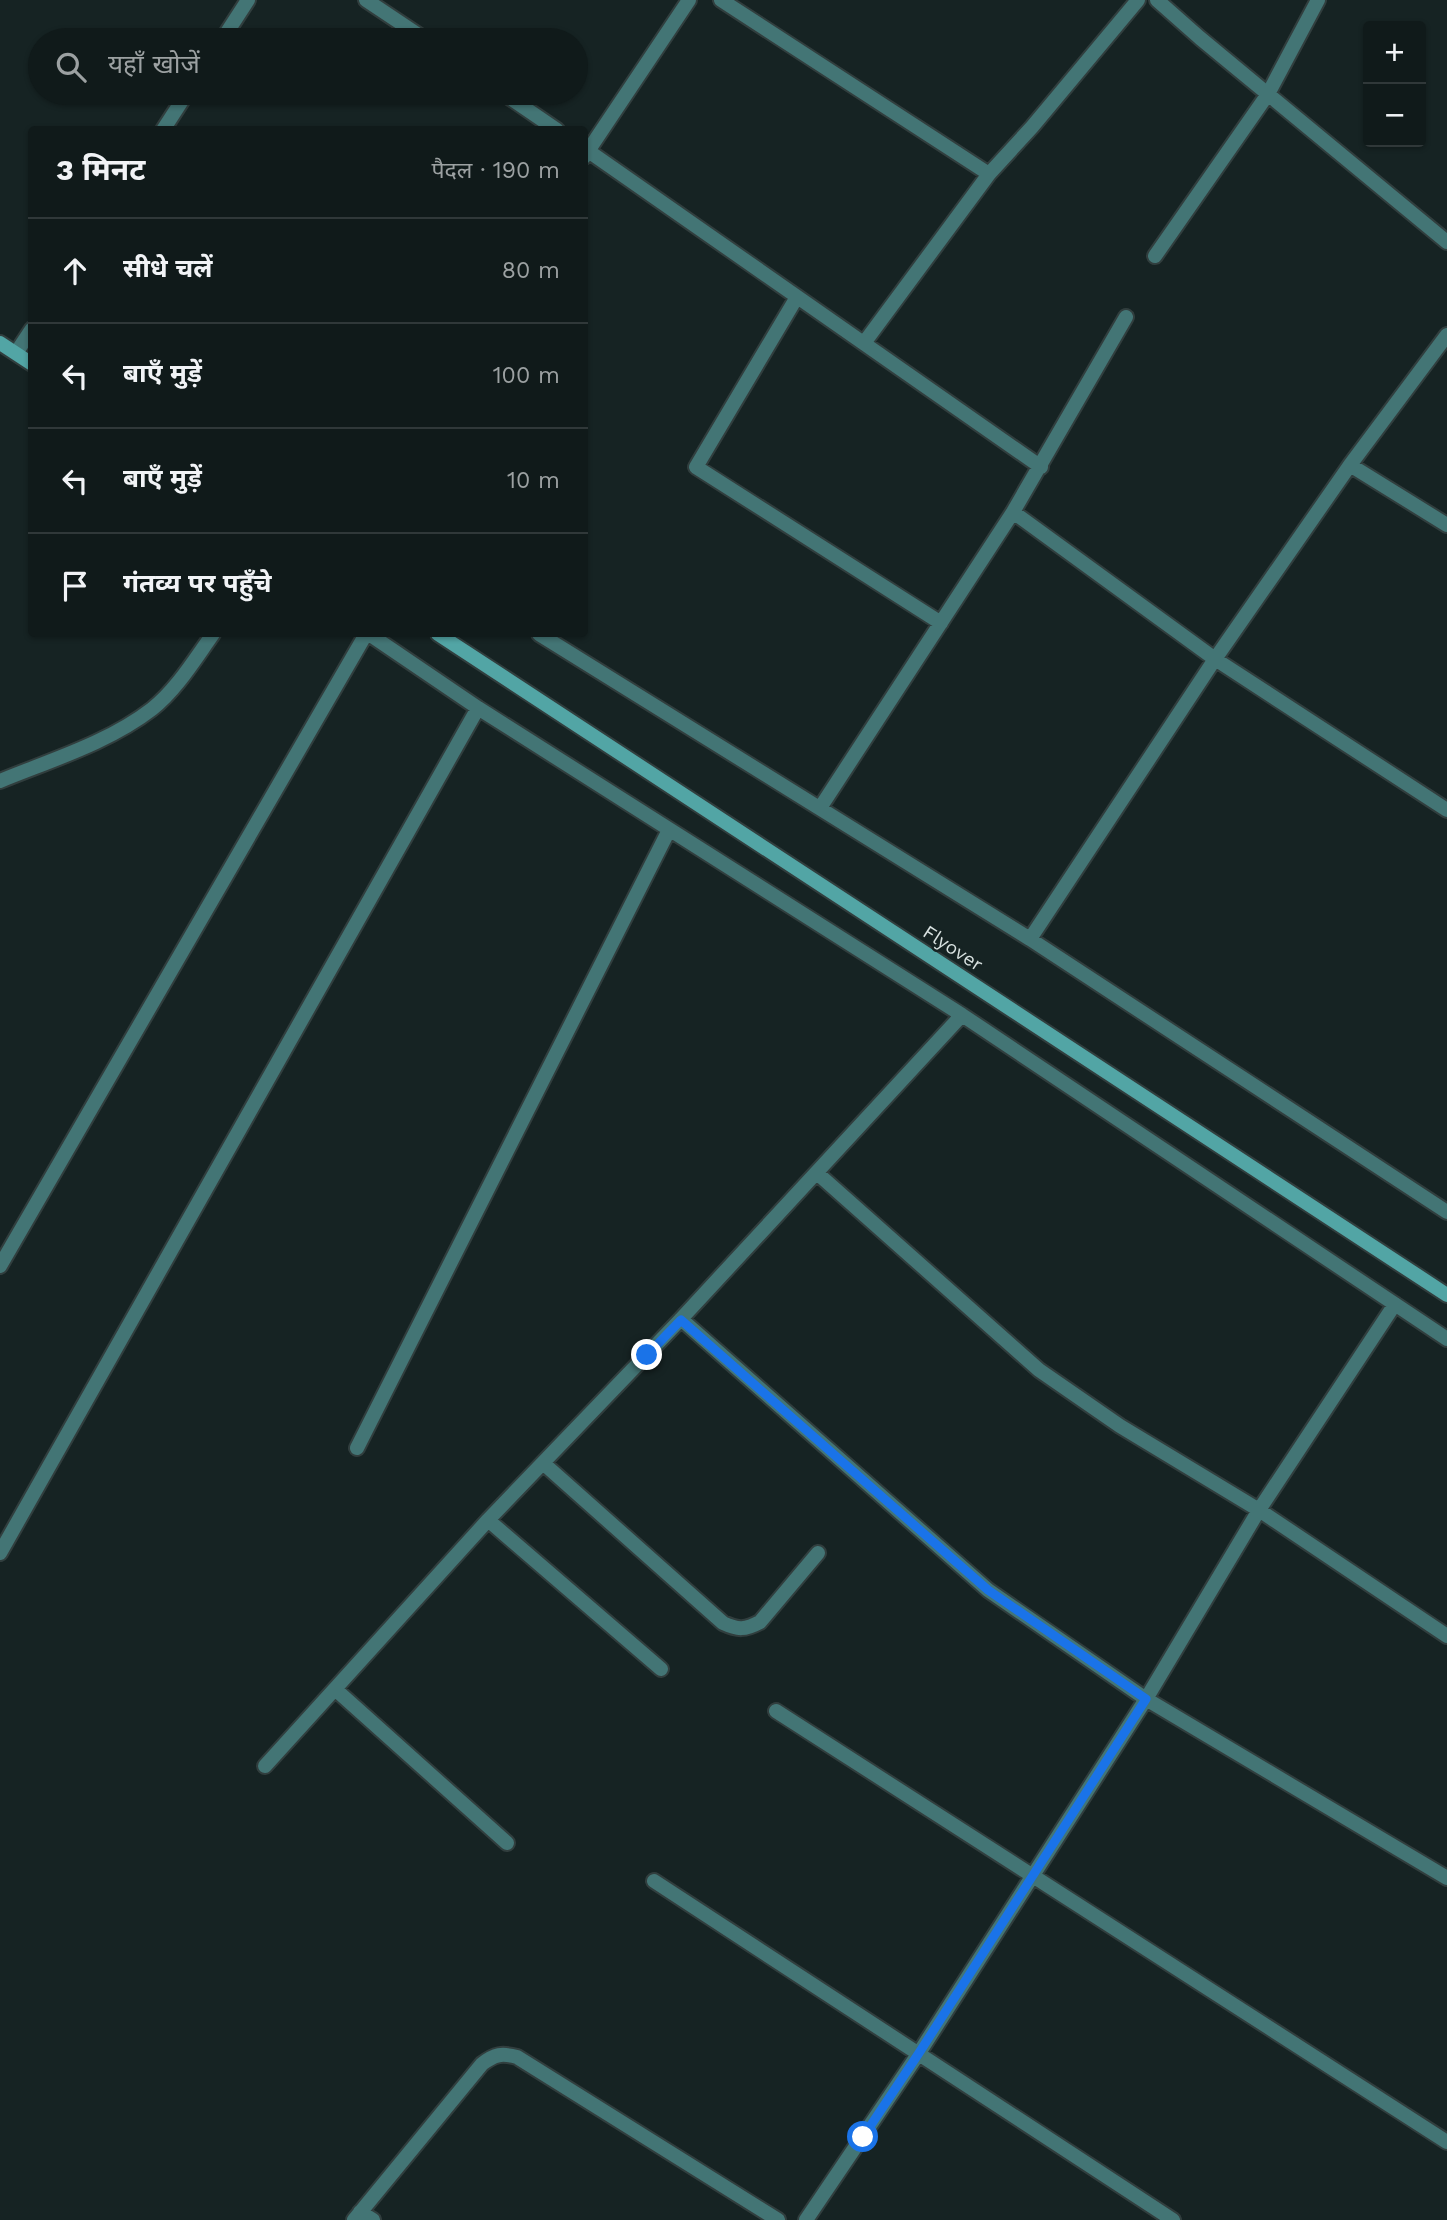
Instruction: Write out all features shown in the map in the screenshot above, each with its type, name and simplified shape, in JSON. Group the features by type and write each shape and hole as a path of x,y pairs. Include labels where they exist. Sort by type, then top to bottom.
{"main road":[{"path":"0,342 28,361"},
{"name":"Flyover","path":"443,637 1447,1295"}],"street":[{"path":"230,28 248,0"},
{"path":"366,0 408,28"},
{"path":"588,149 689,0"},
{"path":"721,0 989,173"},
{"path":"864,343 989,173 1032,127 1138,0"},
{"path":"1157,0 1447,242"},
{"path":"1155,256 1268,94 1318,0"},
{"path":"166,126 179,105"},
{"path":"521,105 551,126"},
{"path":"588,153 1041,467"},
{"path":"796,297 696,467 941,622"},
{"path":"820,808 1013,512 1126,317"},
{"path":"16,353 28,335"},
{"path":"1030,939 1215,659 1350,464 1447,335"},
{"path":"1350,464 1447,525"},
{"path":"1013,512 1215,659 1447,810"},
{"path":"0,781 91,743 128,725 154,708 185,673 211,637"},
{"path":"0,1266 366,637"},
{"path":"372,637 478,708 962,1014 1447,1339"},
{"path":"544,637 1030,939 1447,1212"},
{"path":"0,1553 478,708"},
{"path":"358,1448 669,830"},
{"path":"265,1766 488,1520 681,1320 962,1014"},
{"path":"817,1172 1039,1370 1120,1426 1259,1510 1447,1636"},
{"path":"806,2220 919,2053 1146,1699 1259,1510 1395,1304"},
{"path":"681,1320 988,1590 1146,1699 1447,1878"},
{"path":"543,1463 723,1623 737,1629 748,1629 760,1622 818,1553"},
{"path":"488,1520 661,1669"},
{"path":"335,1689 507,1843"},
{"path":"776,1711 1447,2142"},
{"path":"654,1881 1173,2220"},
{"path":"362,2217 482,2064 493,2055 504,2054 517,2057 778,2220"}],"route":[{"path":"647,1355 681,1320 988,1590 1146,1699 863,2137"}]}
